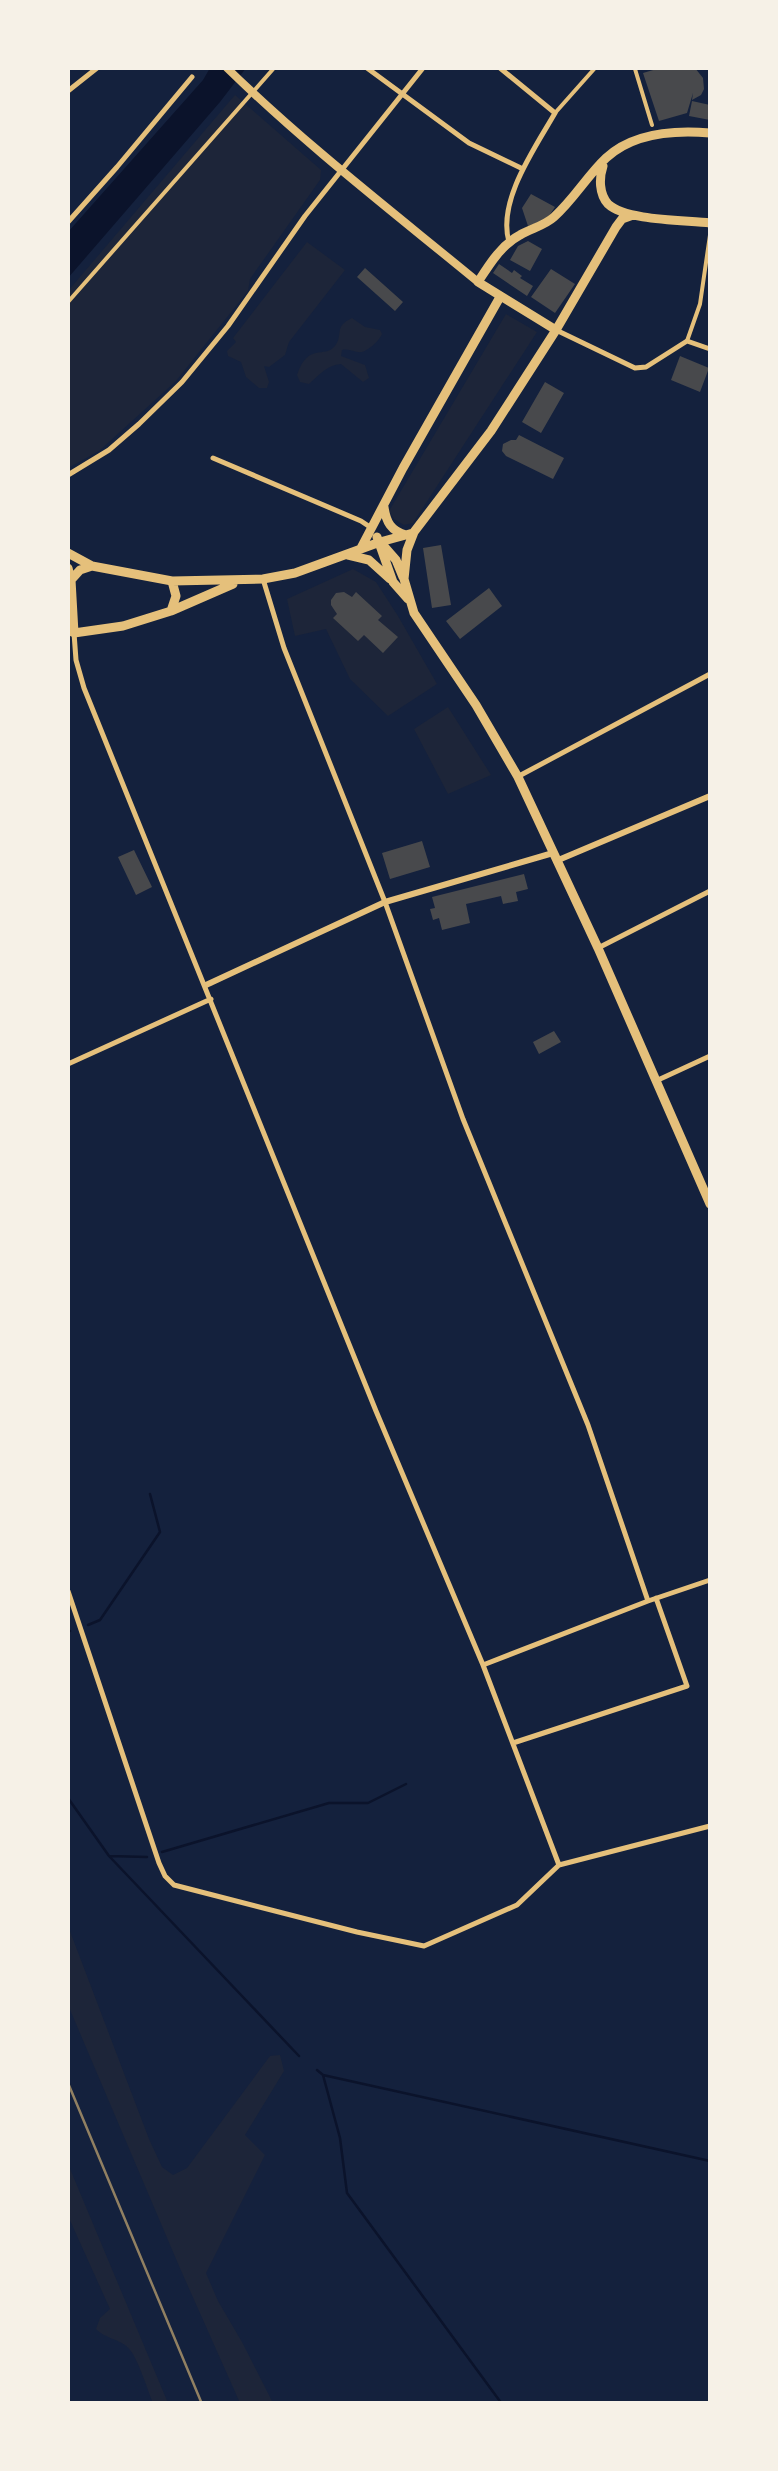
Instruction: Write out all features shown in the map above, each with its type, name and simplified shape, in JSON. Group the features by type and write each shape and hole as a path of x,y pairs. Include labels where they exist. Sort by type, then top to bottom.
{"main road":[{"path":"227,68 342,172 478,282 556,330"},
{"path":"478,282 509,242 551,220 606,158 632,141 676,132 710,133"},
{"path":"606,158 601,170 602,193 612,208 633,215 710,223"},
{"path":"399,580 410,534 491,431 616,227 633,215"},
{"path":"361,549 500,297"},
{"path":"384,504 388,524 398,533 410,534"},
{"path":"372,529 396,560 399,580 424,629 476,705 518,777 658,1080 710,1204"},
{"path":"68,553 92,566 172,581 240,581 294,573 410,534"},
{"path":"346,554 369,560 399,580"},
{"path":"71,580 80,570 92,566"},
{"path":"68,568 71,633 123,626 240,581"},
{"path":"170,611 176,596 172,581"}],"street":[{"path":"68,91 97,68"},
{"path":"68,302 274,68"},
{"path":"367,68 469,143 523,170"},
{"path":"68,475 110,450 182,382 423,68"},
{"path":"500,68 556,113"},
{"path":"509,242 506,216 523,170 556,113 595,68"},
{"path":"635,68 652,126"},
{"path":"68,222 192,76"},
{"path":"556,330 635,368 646,367 687,341 700,304 710,236"},
{"path":"687,341 710,349"},
{"path":"214,458 372,529"},
{"path":"263,579 284,648 385,902 463,1119 588,1425 687,1686 514,1743"},
{"path":"71,633 84,688 376,1411 483,1665 559,1865"},
{"path":"518,777 710,674"},
{"path":"206,985 385,902 555,857 710,796"},
{"path":"598,948 710,891"},
{"path":"68,1064 211,999"},
{"path":"658,1080 710,1056"},
{"path":"483,1665 710,1580"},
{"path":"68,1591 158,1863 174,1885 424,1946 517,1905 559,1865 710,1826"}],"shaded area":[{"path":"210,68 246,68 68,278 68,232"},
{"path":"235,95 321,170 320,180 250,279 248,291 176,381 99,451 68,468 68,291"},
{"path":"307,242 345,270 289,342 285,355 269,367 264,366 269,382 267,388 259,388 246,377 241,362 228,356 227,351"},
{"path":"506,314 537,332 413,523 404,525 389,511"},
{"path":"352,318 382,334 365,351 342,350 341,356 365,365 369,378 363,382 341,364 327,368 309,384 300,382 297,375 306,358 331,350 341,328"},
{"path":"353,569 376,582 437,684 388,716 350,679 326,629 295,636 287,599"},
{"path":"448,707 491,775 448,794 414,729"},
{"path":"68,1926 149,2139 162,2167 173,2175 187,2168 270,2056 280,2055 284,2071 245,2135 265,2155 206,2273 273,2403 240,2403 179,2266 68,2005"},
{"path":"68,2164 168,2403 153,2403 130,2350 96,2329 100,2318 110,2309 68,2216"}],"building":[{"path":"660,68 695,68 703,78 704,89 692,100 693,93 687,113 659,121 643,73"},
{"path":"692,101 710,105 710,120 689,116"},
{"path":"531,194 555,207 547,219 528,226 522,208"},
{"path":"528,241 542,249 530,271 510,260 518,246"},
{"path":"499,264 512,273 514,270 533,286 527,296 493,273"},
{"path":"365,268 403,302 395,311 357,277"},
{"path":"551,269 575,284 555,313 531,297"},
{"path":"680,356 709,368 700,392 671,380"},
{"path":"545,382 564,393 541,433 522,422"},
{"path":"519,435 564,458 553,479 502,451 503,444"},
{"path":"441,545 451,605 432,608 423,548"},
{"path":"489,588 502,606 460,639 446,621"},
{"path":"356,592 382,616 378,620 398,637 383,653 364,635 358,641 333,618 337,614 331,600 336,593 352,597"},
{"path":"422,841 430,867 390,879 382,853"},
{"path":"134,850 152,887 136,895 118,857"},
{"path":"524,874 528,889 516,892 518,901 503,904 501,896 466,904 470,923 442,930 439,918 433,920 432,897"},
{"path":"554,1031 561,1042 539,1054 533,1042"}],"waterway":[{"path":"88,1625 100,1620 160,1532 150,1494"},
{"path":"162,1852 329,1803 368,1803 406,1784"},
{"path":"68,1798 109,1856 299,2056"},
{"path":"109,1856 147,1857"},
{"path":"317,2070 323,2075 710,2161"},
{"path":"323,2075 340,2138 347,2193 502,2404"}],"railway":[{"path":"68,2083 202,2404"}]}
